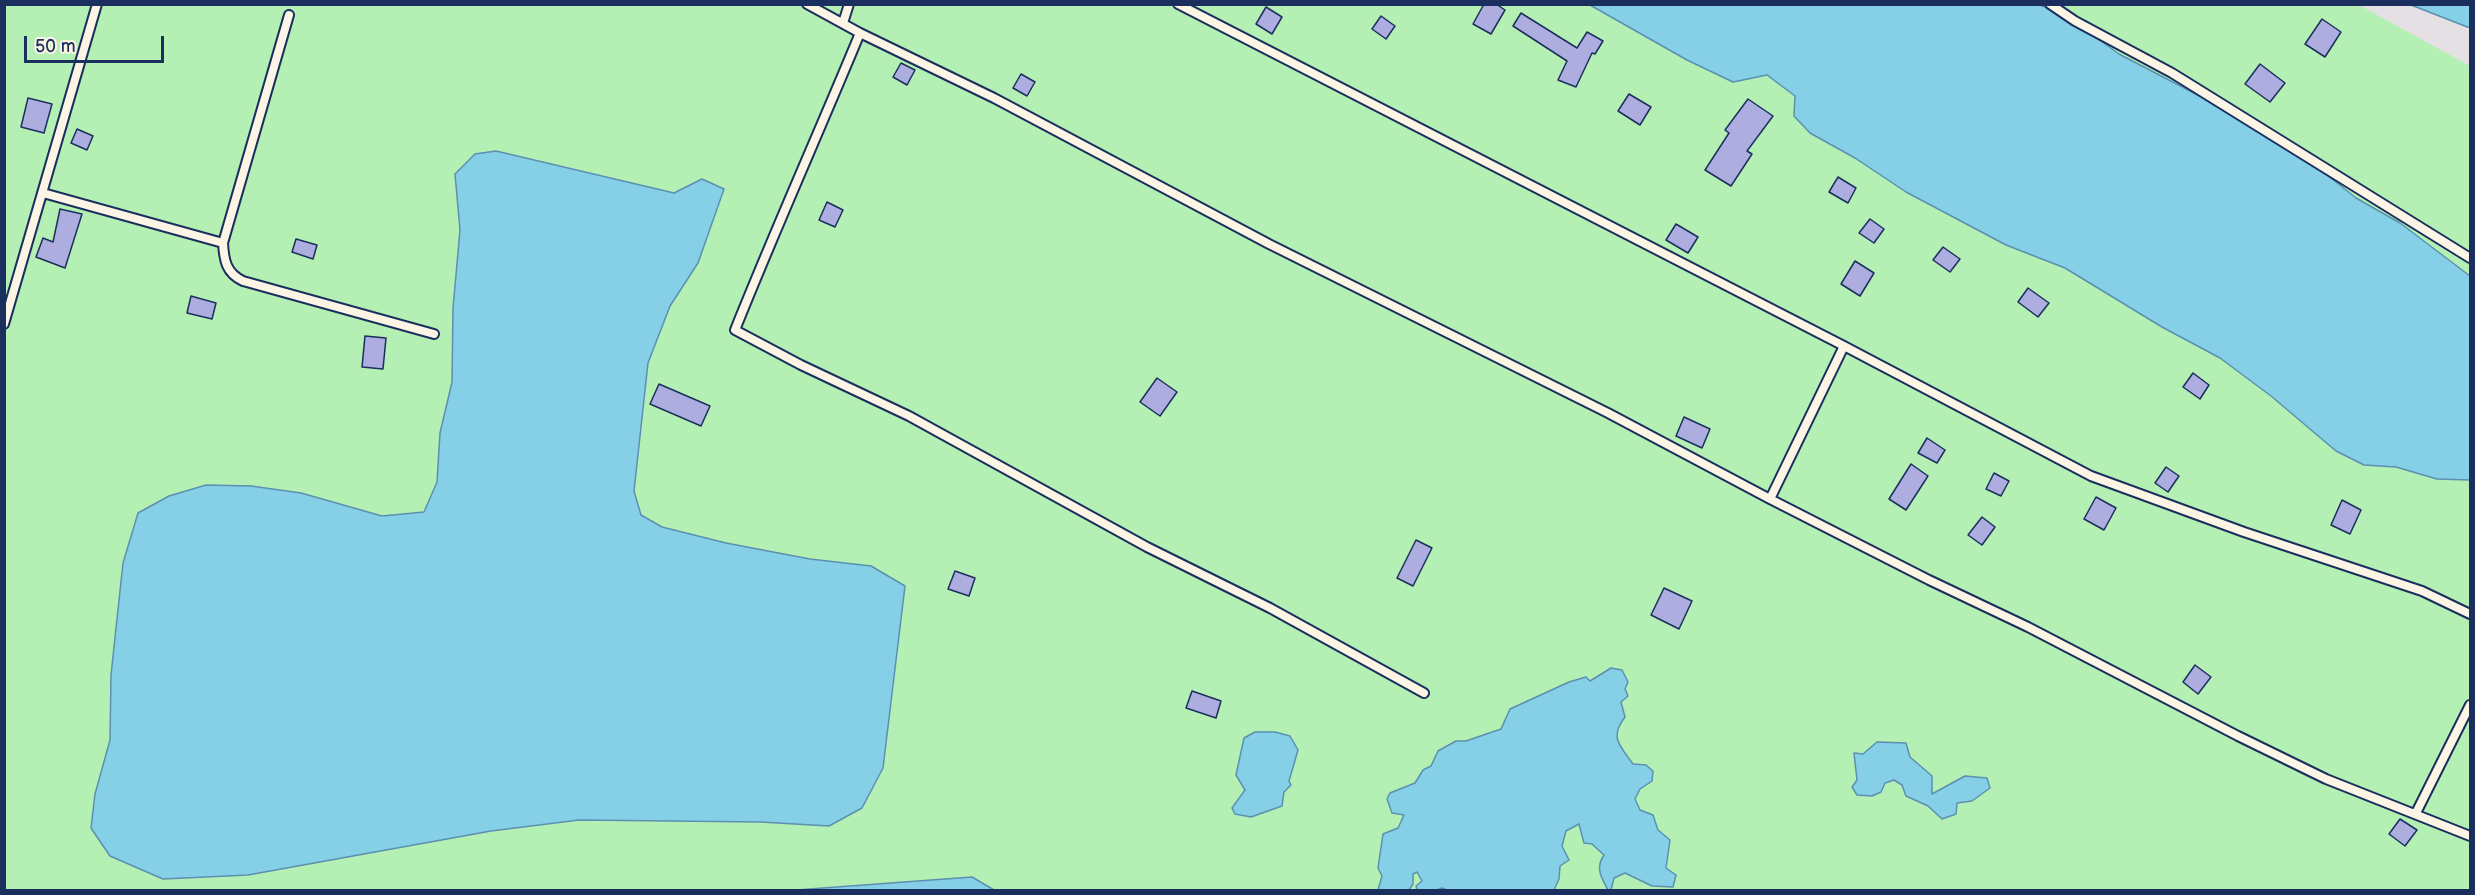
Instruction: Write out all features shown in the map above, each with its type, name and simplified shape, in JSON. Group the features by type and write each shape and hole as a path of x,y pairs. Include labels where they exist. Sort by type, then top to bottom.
{"lane":[{"path":"4,324 97,4"},
{"path":"807,4 860,33 994,98 1269,244 1608,413 1770,499 1929,580 2028,627 2325,779 2416,813 2470,837"},
{"path":"843,23 849,4"},
{"path":"1178,4 1844,346 2091,476 2255,536 2422,591 2470,614"},
{"path":"2050,4 2075,21 2172,73 2470,258"},
{"path":"289,15 223,243 224,261 233,276 243,281 434,334"},
{"path":"860,33 815,142 777,225 735,330 801,365 920,422 1147,547 1270,608 1424,693"},
{"path":"43,193 223,243"},
{"path":"1770,499 1844,346"},
{"path":"2416,813 2470,705"}],"green space":[{"path":"5,5 1590,5 1687,60 1733,81 1767,75 1796,96 1794,116 1810,133 1855,158 1906,192 2006,245 2065,268 2162,327 2220,358 2271,396 2336,451 2364,465 2396,467 2437,479 2470,480 2470,890 5,890","holes":["496,151 674,193 702,179 723,189 698,263 670,306 648,364 634,491 641,515 662,527 726,543 810,559 871,566 905,586 883,768 829,826 761,822 579,820 491,831 248,875 163,879 95,794 110,740 111,675 123,563 138,513 206,485 251,486 301,493 382,516 424,512 437,482 440,433 452,382 453,308 460,230 455,174 474,154"]},
{"path":"2038,5 2359,5 2470,66 2470,276 2400,223 2356,198 2311,162 2238,116 2119,54 2072,20"}],"water":[{"path":"2038,4 2072,20 2119,54 2238,116 2311,162 2356,198 2400,223 2470,276 2470,480 2437,479 2396,467 2364,465 2336,451 2271,396 2220,358 2162,327 2065,268 2006,245 1906,192 1855,158 1810,133 1794,116 1795,96 1767,75 1733,82 1687,60 1590,5"},
{"path":"2411,5 2470,5 2470,28"},
{"path":"496,151 674,193 702,179 724,189 698,263 670,306 648,363 634,491 641,515 662,527 726,543 810,559 871,566 905,586 883,768 862,808 829,826 761,822 579,820 491,831 248,875 163,879 110,856 91,828 95,794 110,740 111,675 123,563 138,513 169,496 206,485 251,486 301,493 382,516 424,512 437,482 440,433 452,382 453,308 460,230 455,174 475,154"},
{"path":"1611,668 1622,670 1628,682 1625,689 1628,696 1621,702 1625,717 1618,730 1618,741 1633,764 1646,765 1653,771 1652,781 1640,789 1635,799 1640,810 1653,815 1658,830 1670,840 1666,868 1676,875 1673,887 1652,886 1625,873 1614,878 1611,890 1608,890 1599,868 1604,855 1592,844 1584,843 1579,824 1566,831 1562,846 1569,860 1560,866 1559,879 1554,890 1447,890 1442,888 1417,890 1416,886 1422,881 1417,872 1413,874 1413,884 1409,890 1378,890 1382,876 1378,868 1383,834 1398,828 1404,815 1392,813 1387,799 1390,793 1415,783 1423,770 1431,766 1438,751 1456,741 1466,741 1501,729 1510,709 1569,682 1586,677 1590,681"},
{"path":"1255,732 1275,732 1290,736 1298,750 1289,781 1291,785 1284,792 1282,806 1251,817 1235,814 1232,808 1245,790 1236,775 1244,738"},
{"path":"1877,742 1906,743 1910,757 1932,776 1932,794 1965,776 1987,778 1990,788 1972,801 1957,803 1956,814 1942,819 1928,806 1906,796 1902,785 1894,780 1885,783 1881,792 1872,796 1857,795 1852,787 1857,780 1854,753 1863,754"},
{"path":"972,877 994,890 796,890"}],"building":[{"path":"1484,4 1496,4 1505,10 1491,34 1473,24"},
{"path":"1266,7 1282,17 1272,34 1256,24"},
{"path":"1521,13 1577,48 1587,32 1603,41 1595,54 1592,53 1576,87 1558,80 1567,61 1513,26"},
{"path":"1381,16 1395,26 1386,39 1372,29"},
{"path":"2322,19 2341,32 2325,57 2305,44"},
{"path":"901,63 915,70 907,85 893,77"},
{"path":"2260,64 2285,83 2270,102 2245,84"},
{"path":"1021,74 1035,82 1027,96 1013,88"},
{"path":"1629,94 1651,107 1640,125 1618,111"},
{"path":"28,98 52,104 44,133 21,127"},
{"path":"1748,99 1773,116 1747,151 1752,154 1731,186 1705,170 1729,133 1725,130"},
{"path":"77,129 93,136 87,150 71,143"},
{"path":"1838,177 1856,188 1848,203 1829,192"},
{"path":"827,202 843,210 835,227 819,220"},
{"path":"60,209 82,214 65,268 36,257 43,238 53,242"},
{"path":"1870,219 1884,229 1874,243 1859,233"},
{"path":"1676,224 1698,237 1688,253 1666,240"},
{"path":"296,239 317,245 313,259 292,252"},
{"path":"1943,247 1960,259 1950,272 1933,260"},
{"path":"1855,261 1874,273 1860,296 1841,284"},
{"path":"2028,288 2049,303 2038,317 2018,302"},
{"path":"191,296 216,303 212,319 187,313"},
{"path":"365,336 386,338 383,369 362,367"},
{"path":"2193,373 2209,385 2200,399 2183,387"},
{"path":"1157,378 1177,392 1160,416 1140,402"},
{"path":"659,384 710,406 701,426 650,404"},
{"path":"1684,417 1710,429 1702,448 1676,436"},
{"path":"1927,438 1945,450 1937,463 1918,453"},
{"path":"1911,464 1928,476 1906,510 1889,499"},
{"path":"2166,467 2179,476 2168,492 2155,483"},
{"path":"1994,473 2009,481 2001,496 1986,489"},
{"path":"2096,497 2116,508 2104,530 2084,519"},
{"path":"2342,500 2361,510 2350,534 2331,525"},
{"path":"1982,517 1995,527 1982,545 1968,535"},
{"path":"1416,540 1432,548 1413,586 1397,578"},
{"path":"955,571 975,578 969,596 948,589"},
{"path":"1664,588 1692,601 1679,629 1651,615"},
{"path":"2195,665 2211,677 2198,694 2183,682"},
{"path":"1192,691 1221,701 1216,718 1186,708"},
{"path":"2400,819 2417,830 2405,846 2389,834"}]}
